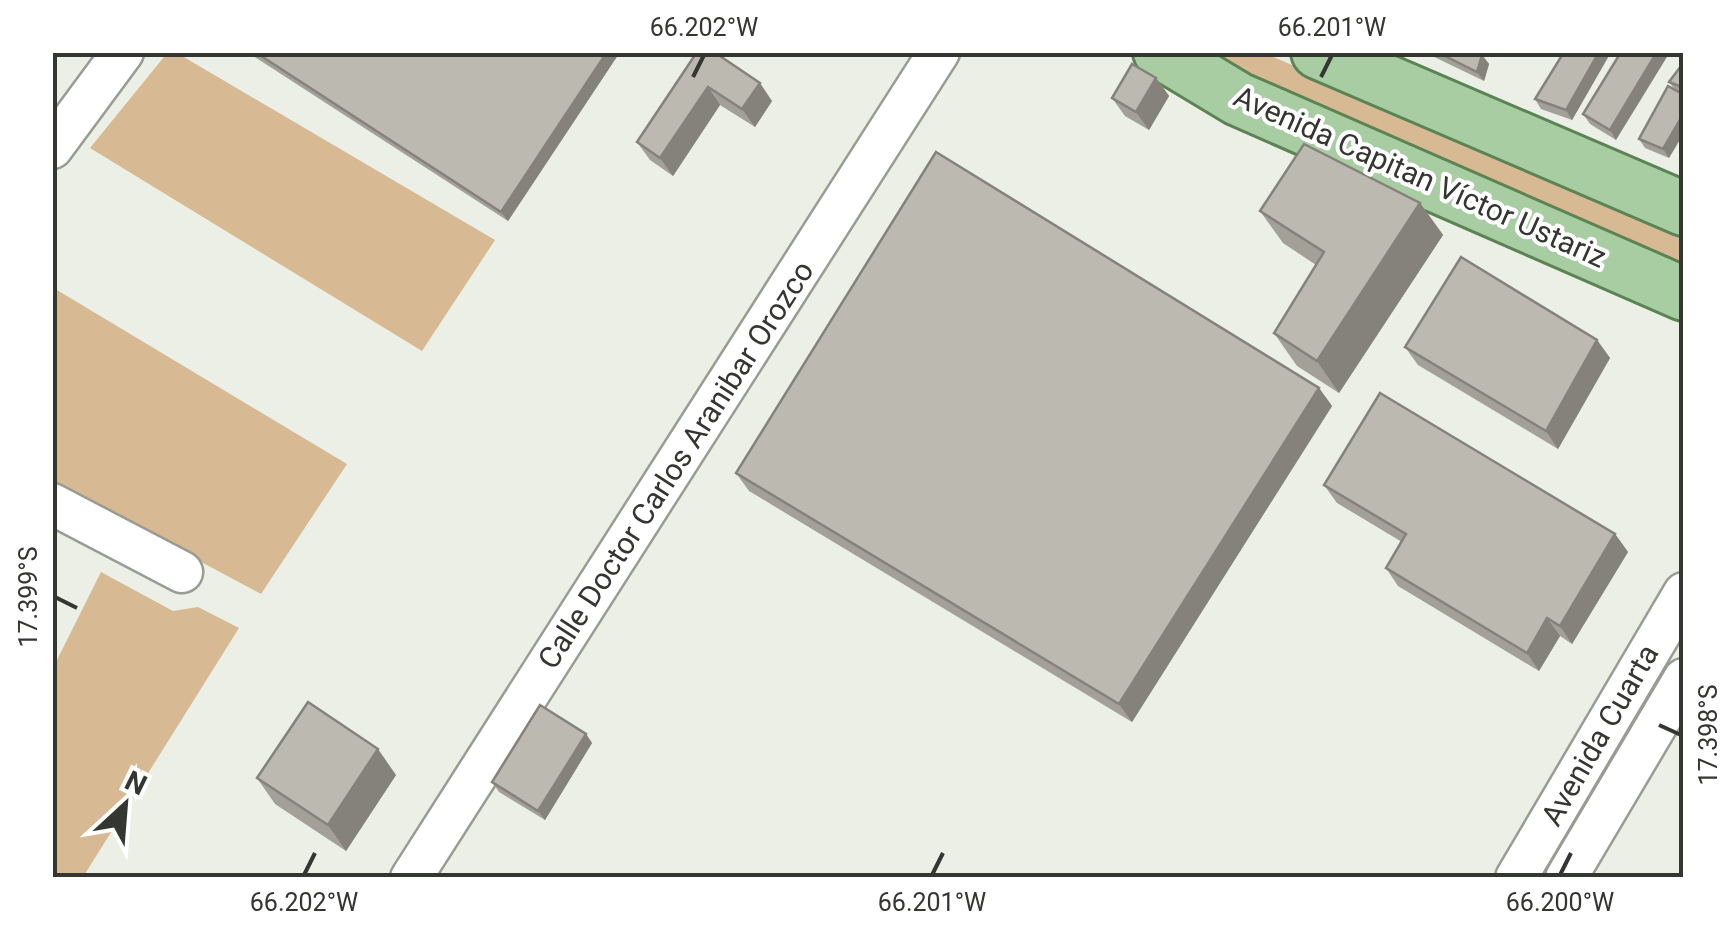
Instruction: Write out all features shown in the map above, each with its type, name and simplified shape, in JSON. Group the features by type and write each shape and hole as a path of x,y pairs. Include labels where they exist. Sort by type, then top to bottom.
{"main road":[{"name":"Avenida Capitan Víctor Ustariz","path":"1160,52 1238,98 1684,294"},
{"path":"1318,52 1684,210"}],"street":[{"path":"52,148 123,52"},
{"name":"Calle Doctor Carlos Aranibar Orozco","path":"412,878 940,52"},
{"path":"52,504 182,572"},
{"name":"Avenida Cuarta","path":"1527,874 1684,593"},
{"name":"Avenida Cuarta","path":"1566,878 1684,679"}],"shaded area":[{"path":"168,52 177,53 495,240 422,351 90,148"},
{"path":"1198,53 1264,53 1683,232 1683,271"},
{"path":"52,287 347,464 261,594 53,483"},
{"path":"101,572 173,611 198,607 239,628 83,877 53,877 53,668"}],"building":[{"path":"255,52 607,52 501,212"},
{"path":"697,52 714,52 760,83 742,109 708,87 660,158 637,142"},
{"path":"1437,52 1478,52 1482,55 1477,72"},
{"path":"1564,52 1599,52 1566,110 1535,99"},
{"path":"1621,52 1657,52 1610,130 1583,114"},
{"path":"1684,62 1684,88 1669,82"},
{"path":"1132,64 1156,78 1136,112 1112,98"},
{"path":"1668,86 1684,95 1684,113 1663,149 1639,139"},
{"path":"1304,144 1420,203 1317,361 1274,333 1324,252 1260,211"},
{"path":"936,152 1319,388 1119,704 736,473"},
{"path":"1461,257 1597,340 1546,431 1405,347"},
{"path":"1380,393 1615,534 1560,626 1547,618 1527,653 1386,568 1406,534 1324,485"},
{"path":"308,702 378,749 328,825 257,778"},
{"path":"540,705 586,734 538,811 492,782"}]}
